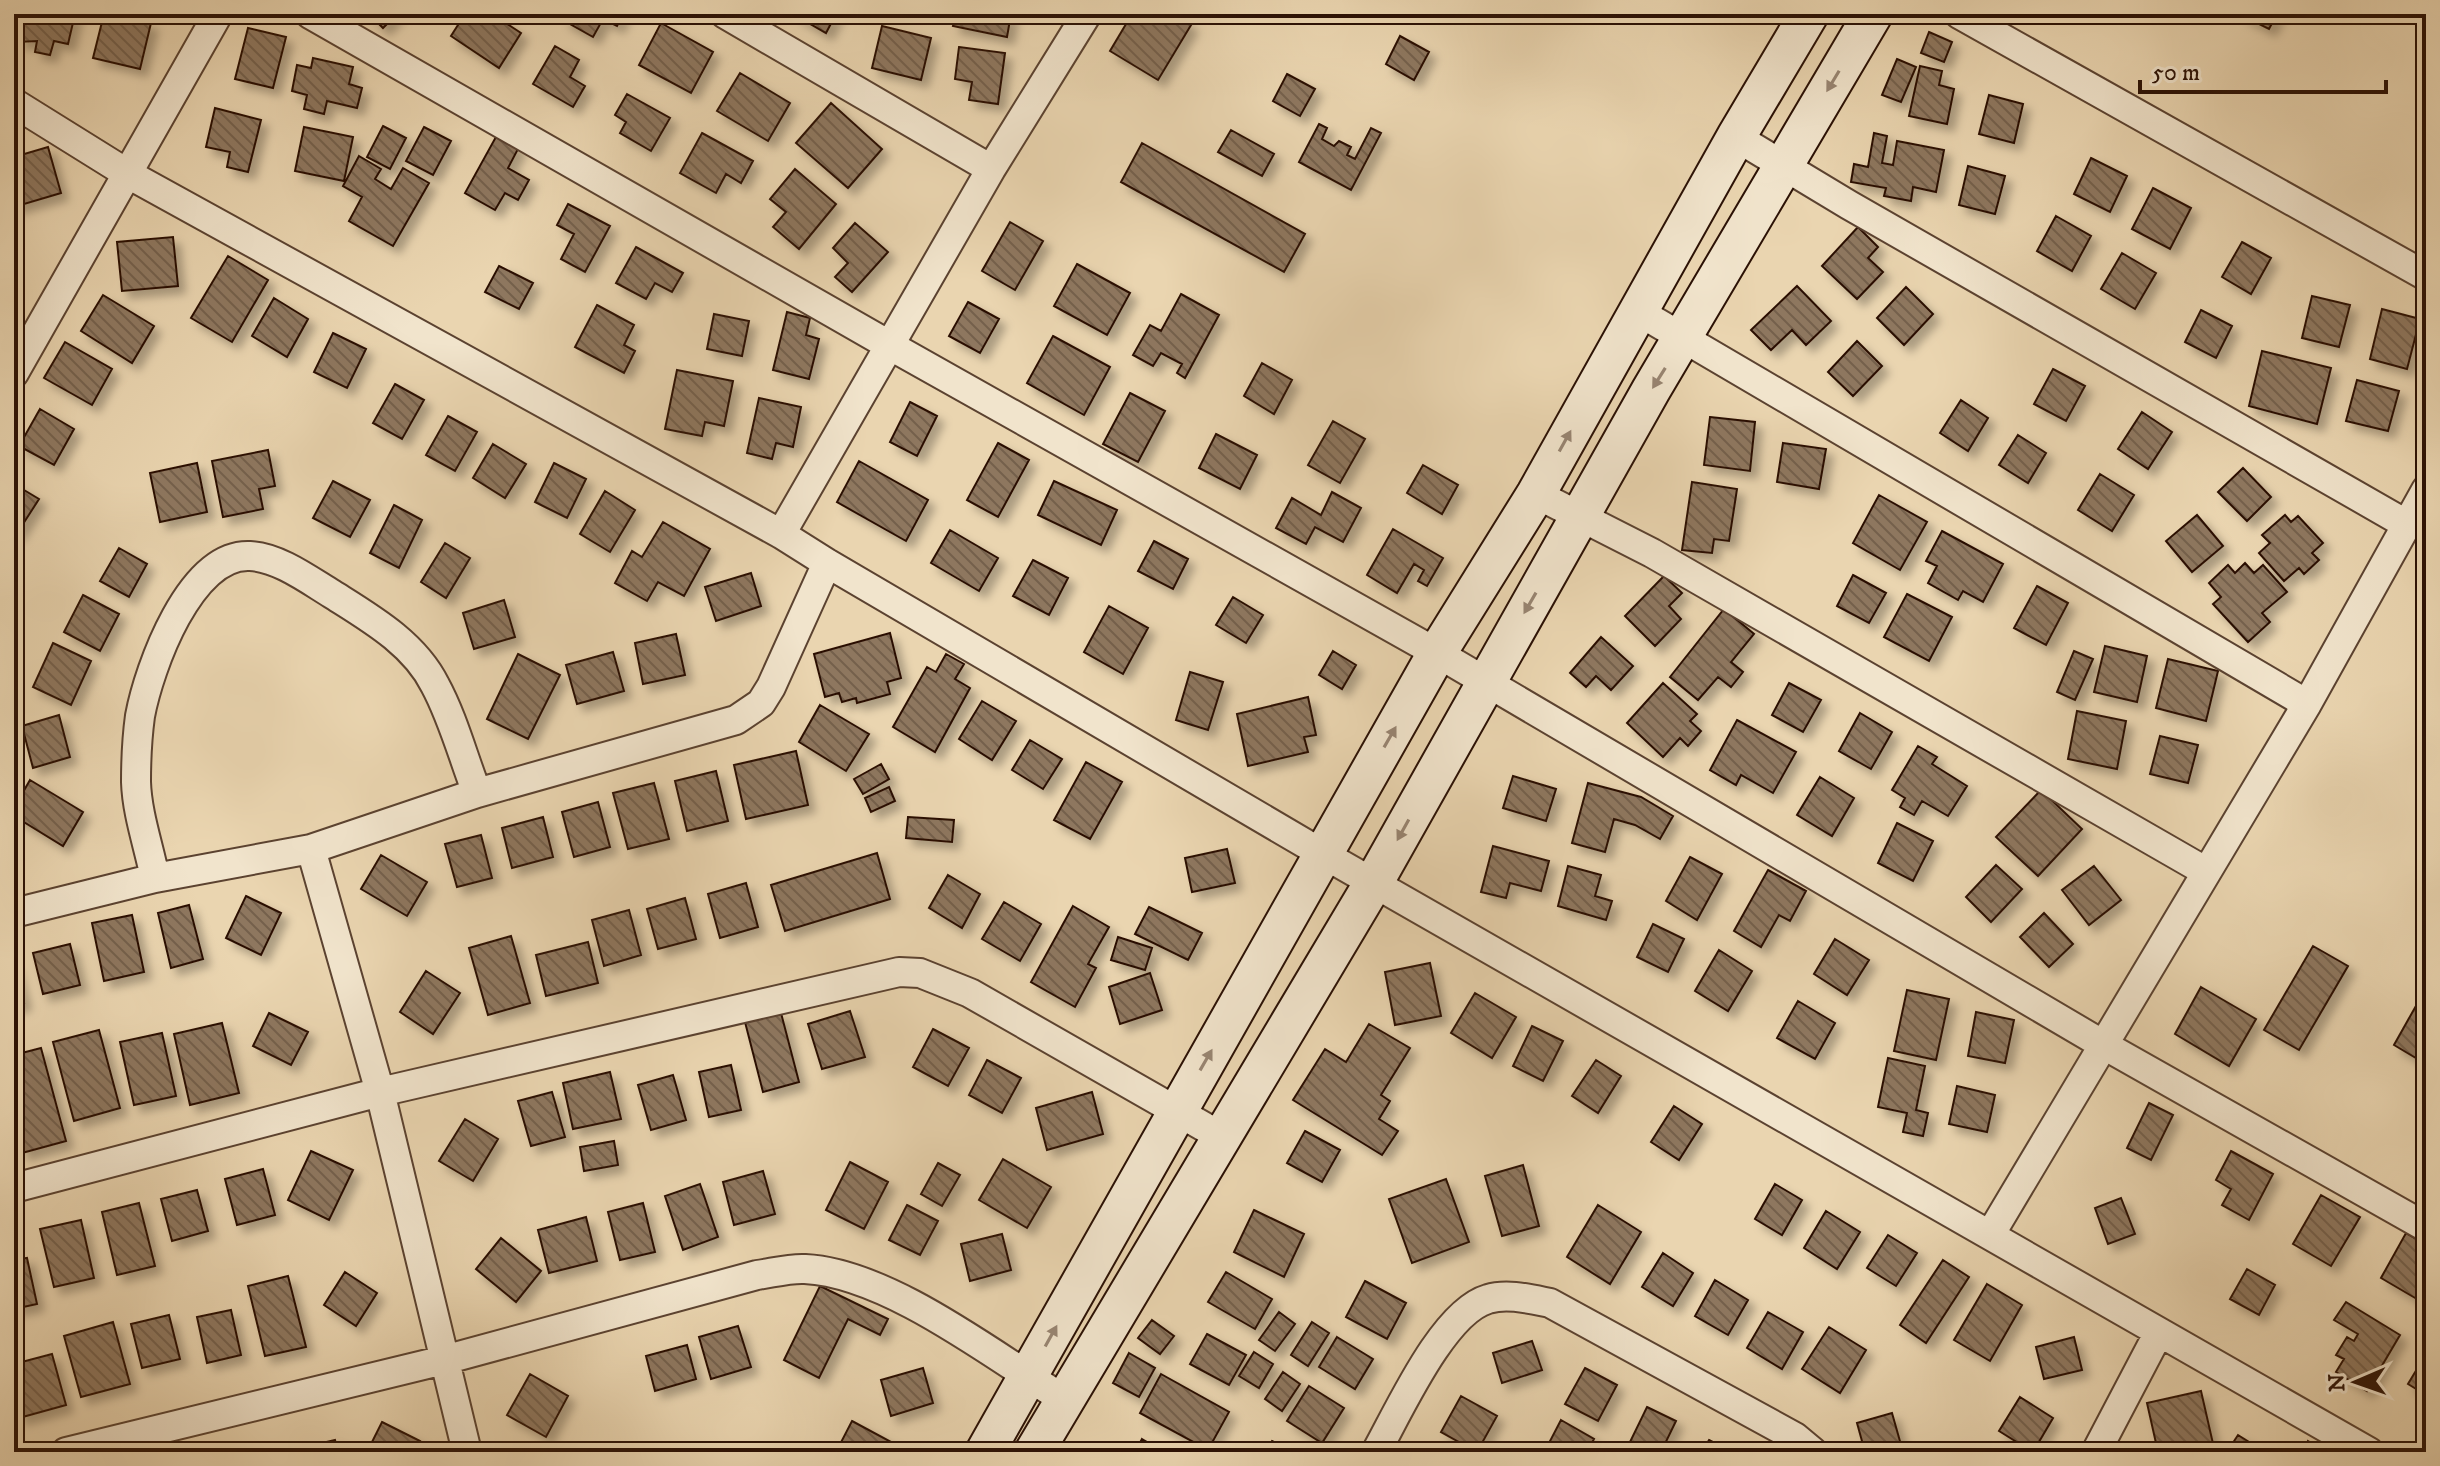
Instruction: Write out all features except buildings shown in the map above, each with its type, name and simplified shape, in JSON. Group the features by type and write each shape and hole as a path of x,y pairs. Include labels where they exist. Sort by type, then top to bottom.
{"street":[{"path":"14,373 218,14"},
{"path":"310,14 1437,653 2102,1044 2426,1227"},
{"path":"725,14 991,169"},
{"path":"781,534 991,169 1087,14"},
{"path":"985,1452 1437,653 1536,494 1736,137 1809,14"},
{"path":"1034,1452 1374,882 1580,516 1782,165 1873,14"},
{"path":"1959,14 2426,276"},
{"path":"14,103 128,174 781,534 1323,854 2369,1452"},
{"path":"1736,137 2406,524"},
{"path":"1639,312 2307,704"},
{"path":"1990,1235 2307,704 2426,490"},
{"path":"1536,494 1680,569 2205,871"},
{"path":"155,878 136,786 141,713 168,633 191,593 214,567 237,557 268,559 314,583 367,616 415,654 435,685 477,793"},
{"path":"14,913 155,878 311,849 477,793 736,720 761,703 771,687 827,563"},
{"path":"311,849 380,1092 467,1452"},
{"path":"14,1188 380,1092 899,972 920,973 970,993 1178,1109 1222,1137"},
{"path":"66,1452 444,1360 757,1275 803,1269 846,1275 889,1292 1065,1400"},
{"path":"1376,1452 1443,1334 1463,1311 1489,1298 1521,1297 1550,1303 1795,1437 1813,1452"},
{"path":"2096,1452 2159,1332"}]}
